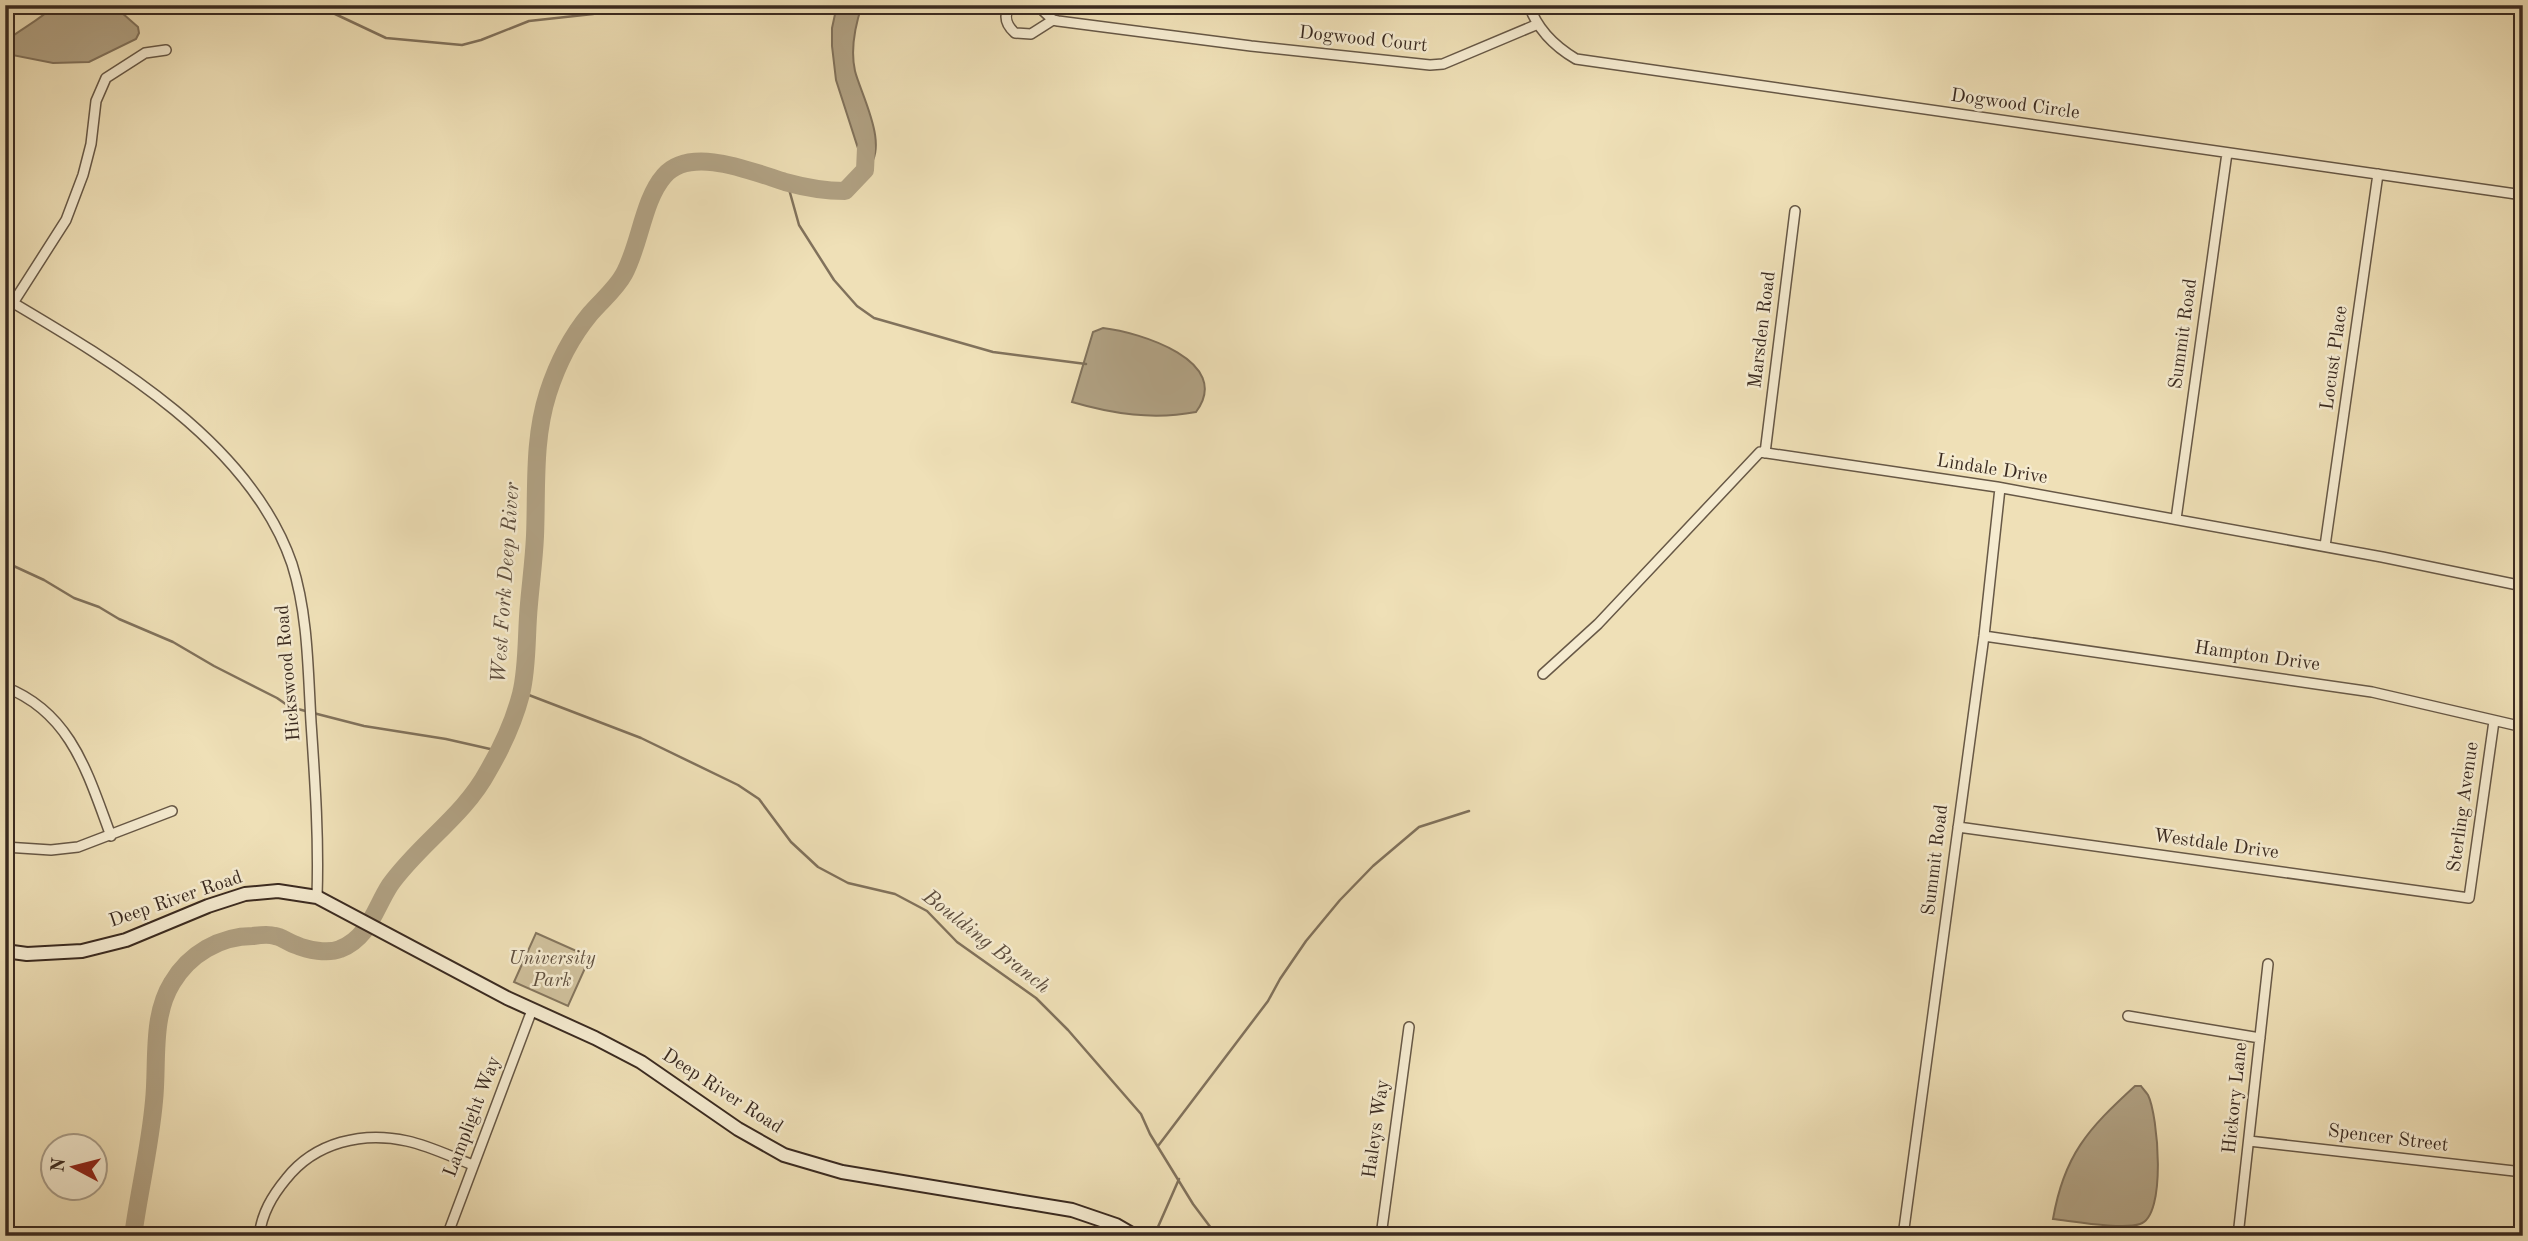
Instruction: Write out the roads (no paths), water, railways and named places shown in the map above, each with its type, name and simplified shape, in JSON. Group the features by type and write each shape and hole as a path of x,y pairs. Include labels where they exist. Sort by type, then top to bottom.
{"street":[{"path":"1010,5 1006,16 1007,23 1015,33 1031,34 1053,20 1037,5"},
{"name":"Dogwood Circle","path":"1528,5 1538,24 1557,48 1576,59 2523,195"},
{"name":"Dogwood Court","path":"1053,20 1251,46 1430,65 1443,64 1538,24"},
{"path":"9,300 66,220 83,175 91,144 96,101 106,78 145,53 166,50"},
{"name":"Summit Road","path":"2176,519 2227,153"},
{"name":"Locust Place","path":"2325,546 2378,174"},
{"name":"Marsden Road","path":"1765,453 1795,211"},
{"name":"Hickswood Road","path":"9,300 121,369 173,409 224,458 270,517 292,565 302,606 319,843 317,897"},
{"path":"1543,674 1598,624 1760,452 1765,453"},
{"name":"Lindale Drive","path":"1765,453 2000,488 2325,546 2523,586"},
{"name":"Summit Road","path":"1903,1236 1984,636 2000,488"},
{"name":"Hampton Drive","path":"1984,636 2372,692 2523,727"},
{"path":"5,687 35,702 63,728 82,761 111,836"},
{"name":"Sterling Avenue","path":"2469,898 2494,721"},
{"path":"5,847 51,850 78,847 172,811"},
{"name":"Westdale Drive","path":"1958,827 2469,898"},
{"name":"Deep River Road","path":"5,951 27,954 93,948 126,940 208,906 245,894 278,891 317,897 507,998 641,1062 753,1139 798,1160 842,1172 1072,1210 1114,1230 1135,1236"},
{"name":"Hickory Lane","path":"2238,1236 2268,964"},
{"name":"Lamplight Way","path":"447,1236 532,1010"},
{"path":"2128,1016 2260,1038"},
{"name":"Haleys Way","path":"1381,1236 1409,1027"},
{"path":"259,1236 270,1201 292,1171 303,1161 332,1144 351,1139 388,1138 409,1142 473,1165"},
{"name":"Spencer Street","path":"2249,1140 2523,1172"}],"waterway":[{"path":"316,5 386,38 462,45 529,21 593,14 602,5"},
{"name":"West Fork Deep River","path":"133,1236 152,1118 158,1025 165,996 179,973 196,955 229,939 273,935 301,947 324,951 340,949 350,944 365,930 390,885 402,870 467,802 498,753 515,714 525,672 535,545 538,446 548,393 560,362 577,332 624,274 657,186 675,167 689,162 705,162 740,168 799,186 845,191 865,170 866,148"},
{"path":"787,182 799,225 834,280 857,306 874,318 993,352 1086,364"},
{"path":"5,562 74,598 173,642 290,707 364,726 446,739 499,751"},
{"name":"Boulding Branch","path":"521,692 641,738 738,785 759,799 791,842 818,867 848,883 895,894 927,911 957,942 1036,998 1068,1030 1141,1114 1150,1134 1193,1204 1217,1236"},
{"path":"1158,1146 1268,1001 1306,941 1340,900 1373,866 1419,827 1469,811"},
{"name":"Boulding Branch","path":"1154,1236 1179,1179"}],"park label":[{"name":"University Park","path":"552,970"}]}
